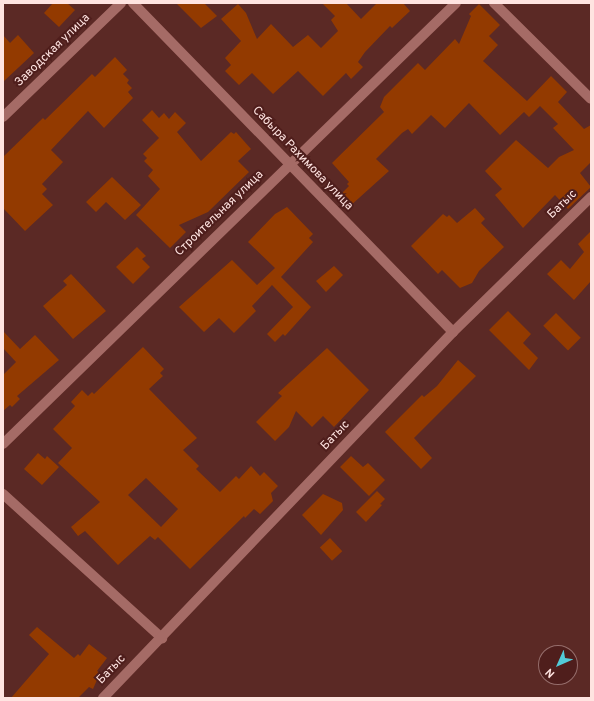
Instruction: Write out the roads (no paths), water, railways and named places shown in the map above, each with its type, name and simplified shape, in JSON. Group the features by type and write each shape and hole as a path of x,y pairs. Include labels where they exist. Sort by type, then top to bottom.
{"street":[{"name":"Заводская улица","path":"3,117 121,3"},
{"name":"Сабыра Рахимова улица","path":"134,3 289,165 453,332"},
{"name":"Строительная улица","path":"3,444 456,3"},
{"path":"494,3 591,99"},
{"name":"Батыс","path":"103,698 453,332 591,197"},
{"path":"3,494 162,638"}]}
